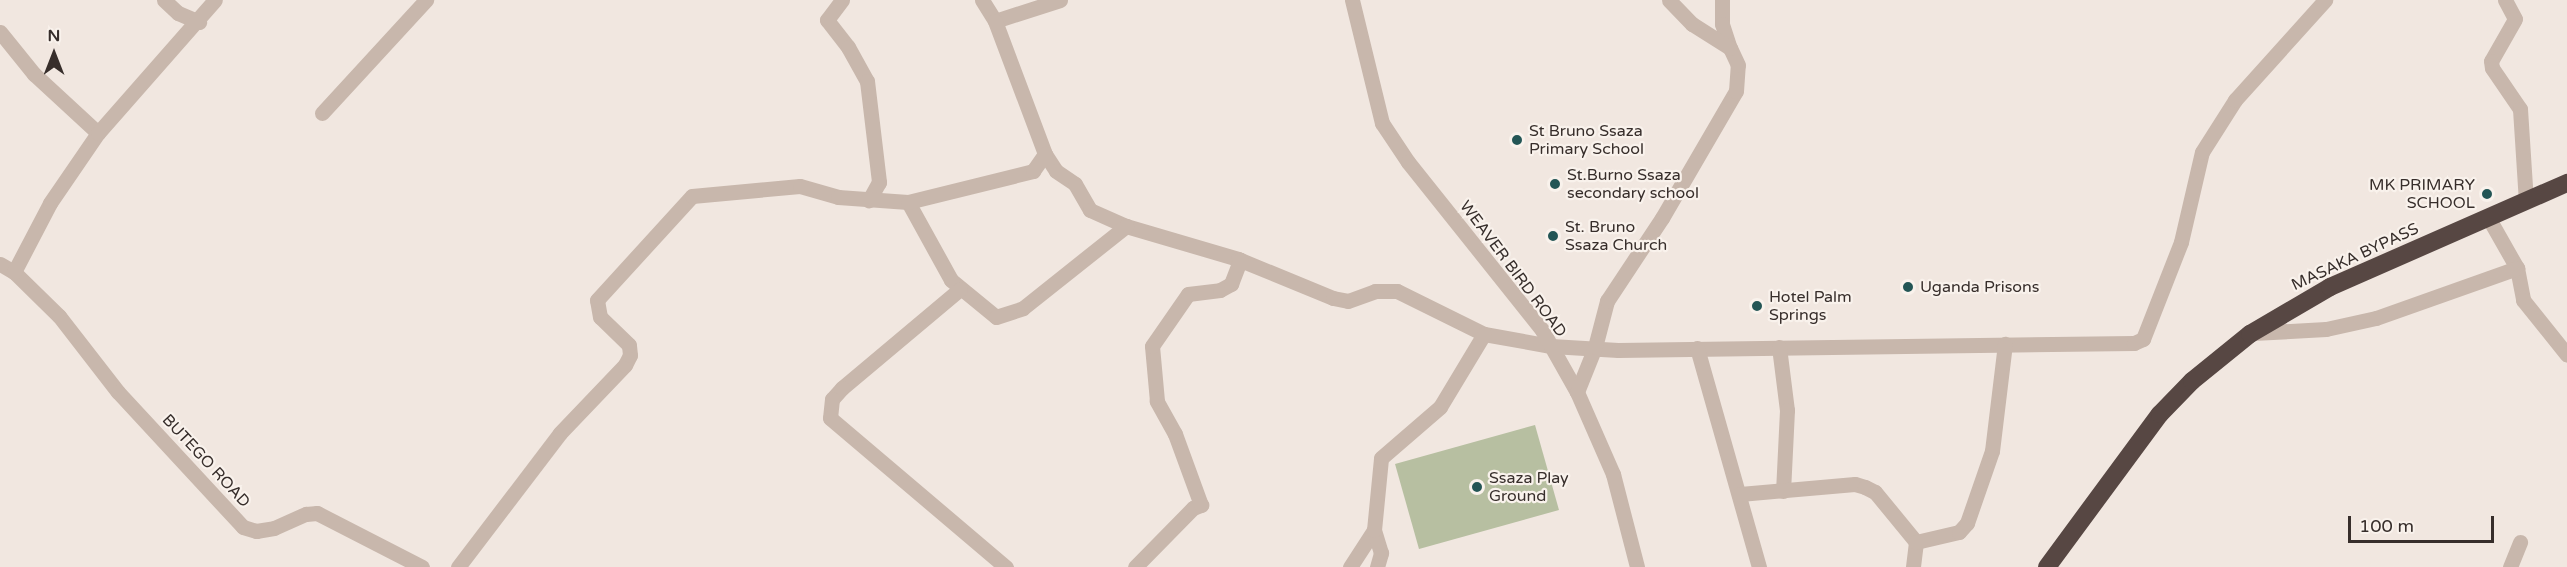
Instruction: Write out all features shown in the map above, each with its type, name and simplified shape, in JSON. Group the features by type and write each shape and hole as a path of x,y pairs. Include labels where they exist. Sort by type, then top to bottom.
{"highway":[{"name":"MASAKA BYPASS","path":"2047,567 2160,414 2192,381 2250,334 2330,287 2567,183"}],"street":[{"path":"164,0 178,13 199,22"},
{"path":"14,272 50,203 98,133 127,96 199,22 215,0"},
{"path":"322,113 426,0"},
{"path":"842,0 827,20 864,74 879,182 892,201"},
{"path":"982,0 995,21 1045,154 1056,171 1075,184 1084,205 1126,226 1240,260 1348,301 1375,291 1397,291 1484,334 1551,346 1618,350 2134,343 2143,339 2181,242 2202,152 2235,100 2325,0"},
{"path":"995,21 1060,0"},
{"name":"WEAVER BIRD ROAD","path":"1352,0 1382,123 1408,162 1551,346 1577,392 1613,474 1637,567"},
{"path":"1669,0 1692,24 1730,48"},
{"path":"1577,392 1595,347 1606,301 1662,218 1736,91 1738,65 1722,24 1722,0"},
{"path":"2505,0 2515,19 2491,61 2520,109 2526,201"},
{"path":"0,32 34,74 98,133"},
{"path":"1033,171 1045,154"},
{"path":"458,567 560,433 625,365 630,355 629,345 600,317 597,300 683,203 702,193 775,185 800,186 838,197 908,202 1033,171 1056,171"},
{"path":"869,200 879,182"},
{"path":"908,202 960,289 987,313 996,317 1009,315 1075,270 1126,226"},
{"path":"2488,217 2517,268 2519,290"},
{"path":"1135,567 1193,508 1201,505 1175,434 1157,401 1152,346 1188,294 1220,290 1232,284 1240,260"},
{"name":"BUTEGO ROAD","path":"0,264 14,272 59,316 118,392 243,527 256,531 274,528 306,514 317,513 422,567"},
{"path":"2250,334 2326,328 2376,318 2517,268"},
{"path":"2498,275 2519,290 2567,355"},
{"path":"960,289 842,388 831,399 830,418 868,455 1006,567"},
{"path":"1377,567 1381,553 1374,530 1383,453 1440,408 1484,334"},
{"path":"1916,542 1959,532 1967,523 1992,451 2005,344"},
{"path":"1779,347 1787,410 1783,491"},
{"path":"1697,348 1759,567"},
{"path":"1740,494 1855,484 1865,487 1875,492 1916,542 1913,567"},
{"path":"1350,567 1374,530"},
{"path":"2510,567 2520,542"}],"green space":[{"name":"Ssaza Play Ground","path":"1535,425 1559,510 1419,549 1395,464"}],"place":[{"name":"St Bruno Ssaza Primary School","path":"1517,140"},
{"name":"St.Burno Ssaza secondary school","path":"1555,184"},
{"name":"MK PRIMARY SCHOOL","path":"2487,194"},
{"name":"St. Bruno Ssaza Church","path":"1553,236"},
{"name":"Uganda Prisons","path":"1908,287"},
{"name":"Hotel Palm Springs","path":"1757,306"},
{"name":"Ssaza Play Ground","path":"1477,487"}]}
